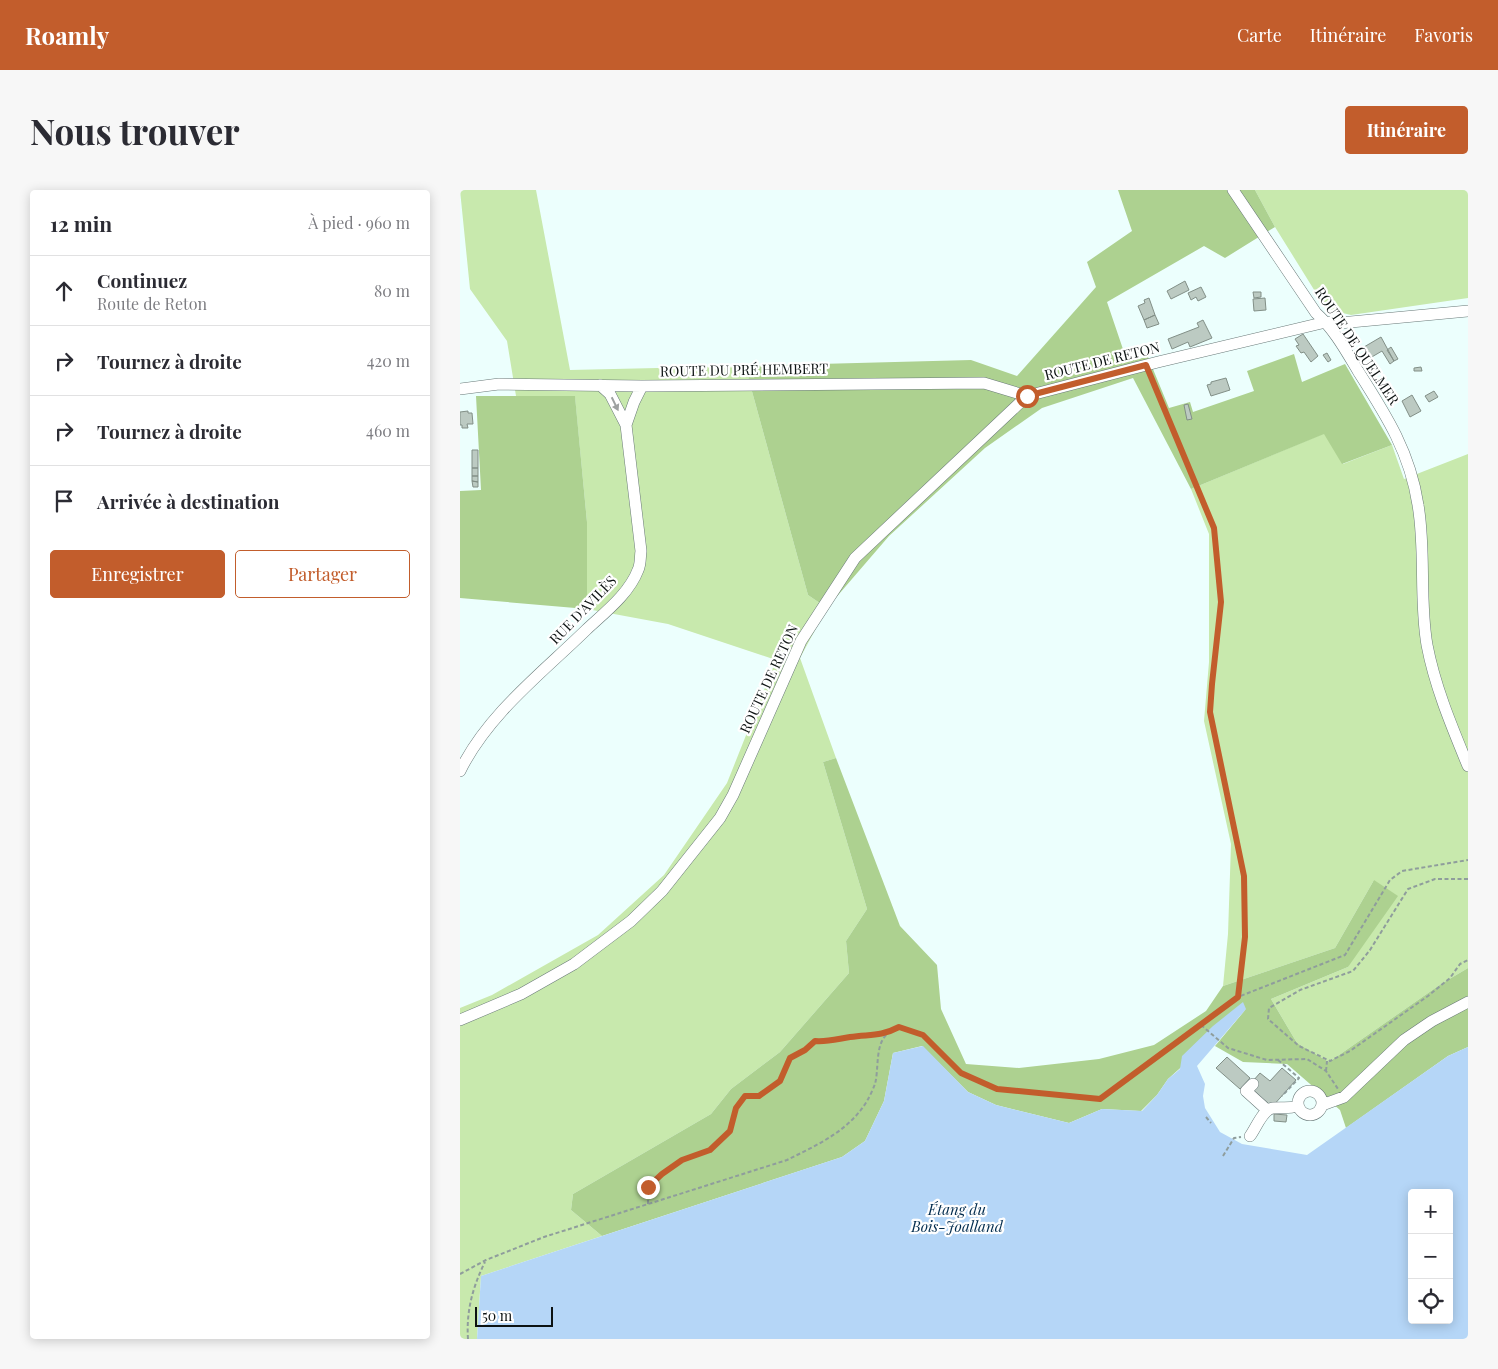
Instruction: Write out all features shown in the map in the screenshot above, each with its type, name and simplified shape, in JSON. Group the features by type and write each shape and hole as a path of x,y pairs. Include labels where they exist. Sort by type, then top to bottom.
{"street":[{"name":"ROUTE DE QUELMER","path":"1233,190 1316,313 1326,322 1391,423 1410,467 1418,505 1427,643 1445,709 1468,766"},
{"name":"ROUTE DE RETON","path":"460,1020 521,994 574,964 631,921 662,890 724,810 733,795 801,641 855,558 1027,396 1146,365 1326,322 1340,324 1468,311"},
{"name":"ROUTE DU PRÉ HEMBERT","path":"460,389 499,384 642,386 984,383 1027,396"},
{"name":"RUE D'AVILÈS","path":"460,771 471,749 490,724 610,608 639,569 641,551 626,425 610,394 600,386"},
{"path":"626,425 642,386"},
{"path":"1322,1105 1344,1097 1404,1040 1432,1021 1468,1002"},
{"path":"1253,1084 1246,1091 1270,1109 1287,1109 1298,1106"},
{"path":"1308,1090 1319,1094 1322,1101 1318,1112 1310,1115 1303,1112 1298,1106 1299,1098 1308,1090"},
{"path":"1250,1136 1270,1109"}],"path":[{"path":"1146,365 1214,528 1221,602 1210,712 1244,876 1245,937 1238,997"},
{"path":"648,1205 648,1187 682,1160 710,1150 730,1131 736,1108 745,1096 759,1096 780,1081 790,1058 805,1050 815,1041 829,1042 849,1037 886,1034 899,1027 923,1035 961,1073 997,1089 1100,1099 1238,997 1345,955 1390,880 1402,871 1468,860"},
{"path":"1468,878 1435,880 1408,889 1370,950 1353,971 1300,990 1268,1008 1268,1019 1299,1046 1330,1061 1350,1051 1428,996 1450,978 1460,964 1468,960"},
{"path":"1201,1025 1228,1048 1267,1060 1307,1059 1326,1071 1344,1097"},
{"path":"460,1274 486,1260 544,1238 787,1160 821,1144 857,1115 867,1100 875,1084 881,1043 886,1034"},
{"path":"1270,1109 1299,1078 1278,1060"},
{"path":"1326,1071 1327,1060"},
{"path":"1206,1116 1211,1122"},
{"path":"1223,1156 1234,1138"},
{"path":"468,1339 467,1326 470,1300 476,1279 486,1260"}],"green space":[{"path":"460,190 536,190 570,370 745,366 808,595 827,608 800,658 836,758 823,762 867,909 846,941 849,973 780,1052 731,1089 711,1114 573,1194 571,1210 602,1236 481,1276 477,1339 460,1339 460,1008 492,995 598,935 664,875 727,783 776,660 668,624 587,609 587,522 575,397 516,396 507,341 470,289"},
{"path":"1118,190 1255,190 1275,227 1225,258 1204,246 1107,302 1127,361 1148,357 1169,408 1190,402 1193,412 1254,391 1247,371 1294,354 1302,382 1345,364 1392,445 1342,464 1324,434 1191,489 1133,378 1042,408 985,448 889,536 827,608 808,595 745,366 971,360 1017,376 1096,287 1087,262 1132,231"},
{"path":"1255,190 1468,190 1468,298 1351,315 1326,309 1275,227"},
{"path":"476,396 575,396 587,522 587,609 460,598 460,491 481,490"},
{"path":"1325,433 1343,464 1392,445 1404,479 1468,454 1468,968 1441,984 1329,1062 1297,1043 1271,999 1348,967 1374,880 1335,948 1223,986 1228,934 1231,844 1204,721 1209,662 1209,534 1191,489"},
{"path":"836,758 900,926 937,965 941,1009 966,1064 1019,1068 1099,1059 1154,1045 1206,1011 1223,986 1335,948 1374,880 1398,896 1348,967 1271,999 1297,1043 1329,1062 1441,984 1468,968 1468,1047 1448,1056 1346,1128 1340,1110 1287,1064 1243,1062 1215,1046 1246,1009 1168,1079 1157,1095 1141,1111 1102,1109 1069,1123 996,1105 968,1092 922,1046 893,1053 884,1101 865,1141 842,1157 602,1236 571,1210 573,1194 711,1114 731,1089 780,1052 849,973 846,941 867,909 823,762"}],"water":[{"name":"Étang du Bois-Joalland","path":"1243,1002 1246,1009 1197,1066 1205,1084 1203,1096 1205,1108 1220,1132 1242,1144 1307,1155 1448,1056 1468,1047 1468,1339 477,1339 481,1276 842,1157 865,1141 884,1101 893,1053 923,1046 968,1092 996,1105 1069,1123 1102,1109 1142,1111 1157,1095 1168,1079 1180,1069 1182,1056 1213,1026"}],"building":[{"path":"1185,281 1189,290 1171,299 1167,291"},
{"path":"1201,287 1206,297 1198,301 1196,297 1191,300 1188,293"},
{"path":"1253,292 1261,292 1261,297 1254,298"},
{"path":"1149,298 1155,315 1144,320 1138,306 1145,303 1144,300"},
{"path":"1265,298 1266,310 1254,311 1253,299"},
{"path":"1155,315 1159,324 1147,328 1144,320"},
{"path":"1203,320 1212,338 1190,347 1188,342 1172,349 1168,339 1199,327 1197,323"},
{"path":"1303,334 1318,356 1311,362 1304,352 1301,353 1296,346 1299,345 1295,339"},
{"path":"1381,337 1394,361 1390,364 1382,351 1370,358 1364,347"},
{"path":"1142,346 1142,352 1135,352 1134,347"},
{"path":"1391,347 1398,359 1394,361 1387,350"},
{"path":"1327,353 1331,360 1328,362 1323,355"},
{"path":"1421,367 1422,371 1414,371 1414,368"},
{"path":"1226,378 1230,390 1211,396 1207,385"},
{"path":"1434,391 1438,397 1429,402 1425,396"},
{"path":"1412,395 1421,411 1410,417 1402,401"},
{"path":"1188,404 1192,419 1187,420 1184,405"},
{"path":"468,411 468,413 472,413 473,424 467,424 468,428 462,428 462,425 460,425 460,412"},
{"path":"472,450 478,450 478,468 472,468"},
{"path":"472,468 478,468 478,476 472,476"},
{"path":"472,476 478,476 478,482 472,481"},
{"path":"472,481 478,482 478,487 473,487"},
{"path":"1227,1057 1250,1078 1240,1089 1216,1068"},
{"path":"1282,1068 1296,1080 1272,1107 1253,1090 1253,1081 1260,1073 1270,1081"},
{"path":"1274,1114 1287,1115 1286,1122 1274,1121"}],"route":[{"path":"648,1187 682,1160 710,1150 730,1131 736,1108 745,1096 759,1096 780,1081 786,1071 790,1058 805,1050 815,1041 829,1042 849,1037 886,1034 899,1027 923,1035 961,1073 997,1089 1100,1099 1238,997 1245,937 1244,876 1210,712 1221,602 1214,528 1146,365 1027,396"}]}
